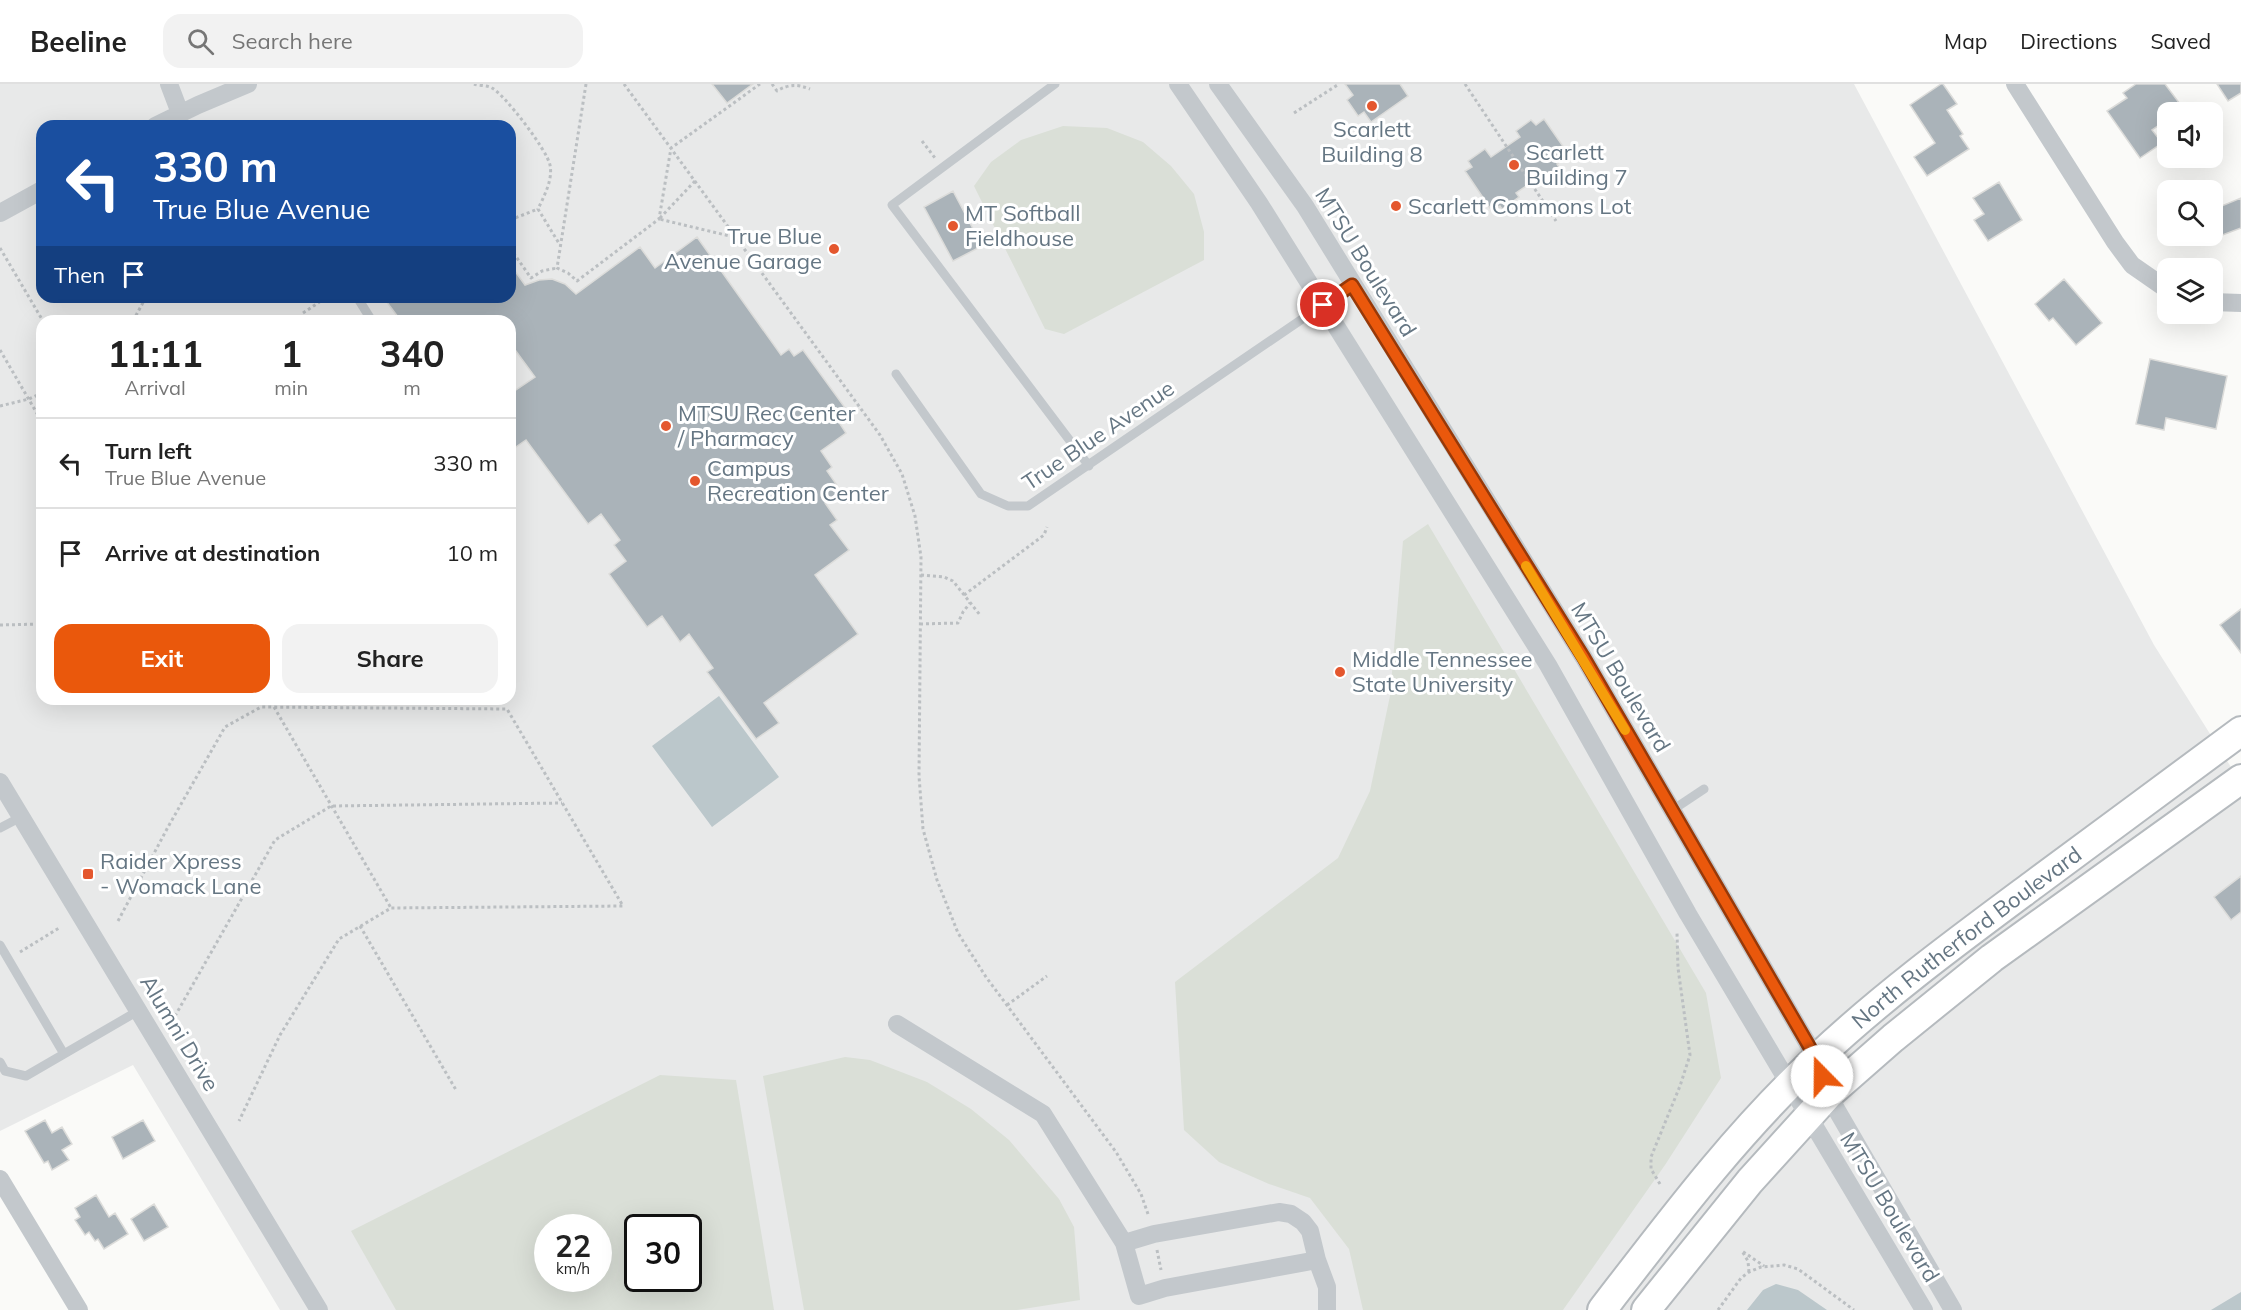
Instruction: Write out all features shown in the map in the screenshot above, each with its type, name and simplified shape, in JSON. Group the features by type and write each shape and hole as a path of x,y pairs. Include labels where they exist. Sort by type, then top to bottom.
{"main road":[{"name":"North Rutherford Boulevard","path":"1602,1310 1689,1197 1816,1058 1899,986 2241,731"},
{"name":"North Rutherford Boulevard","path":"1646,1310 1750,1181 1828,1095 1893,1038 1992,958 2241,779"}],"street":[{"path":"169,84 180,113"},
{"path":"167,120 248,84"},
{"name":"MTSU Boulevard","path":"1178,84 1259,203 1548,665 1688,914 1924,1310"},
{"name":"MTSU Boulevard","path":"1218,84 1305,206 1584,658 1816,1058 1828,1095 1953,1310"},
{"path":"2019,85 2115,242 2132,265 2157,282"},
{"path":"0,213 36,192"},
{"path":"2223,302 2241,303"},
{"name":"Alumni Drive","path":"0,782 319,1310"},
{"path":"897,1024 1042,1114 1124,1243 1139,1299 1165,1288 1317,1260"},
{"path":"0,1179 79,1310"},
{"path":"1124,1243 1154,1234 1279,1212 1291,1214 1303,1222 1310,1231 1327,1287 1327,1310"}],"lane":[{"path":"1055,84 892,205 1089,466"},
{"name":"True Blue Avenue","path":"896,374 981,494 1008,506 1028,507 1352,285"},
{"path":"1671,811 1704,789"},
{"path":"0,828 21,817"},
{"path":"0,945 64,1054"},
{"path":"0,1062 5,1071 26,1077 138,1011"}],"path":[{"path":"474,84 490,87 503,96 545,152 550,165 548,189 538,209 516,218"},
{"path":"557,268 586,84"},
{"path":"624,84 880,435 902,474 915,516 921,557 919,776 923,830 937,880 958,933 1007,1005 1116,1152 1141,1194 1154,1234 1165,1288"},
{"path":"660,219 671,148 760,84"},
{"path":"772,84 777,91 786,85 794,84 810,89"},
{"path":"1294,113 1339,84"},
{"path":"1465,84 1556,221"},
{"path":"922,141 943,168"},
{"path":"516,257 531,278 542,271 557,268 577,280 660,219 695,181"},
{"path":"538,209 560,245"},
{"path":"660,219 736,237"},
{"path":"0,248 39,315"},
{"path":"303,313 318,303"},
{"path":"0,350 36,411"},
{"path":"0,406 36,396"},
{"path":"964,595 1044,536 1047,527"},
{"path":"921,575 953,581 980,615"},
{"path":"920,624 958,623 970,603"},
{"path":"0,625 36,624"},
{"path":"118,921 225,727 261,707 507,710 623,906 391,908 339,939 280,1035 239,1121"},
{"path":"274,707 391,908"},
{"path":"175,1016 275,840 332,806 562,802"},
{"path":"360,926 456,1090"},
{"path":"8,959 59,928"},
{"path":"1660,1184 1651,1169 1651,1157 1690,1055 1677,968 1677,931"},
{"path":"1007,1005 1047,976"},
{"path":"1749,1272 1748,1261 1742,1251 1765,1267"},
{"path":"1718,1310 1749,1272 1784,1265 1798,1269 1854,1310"}],"shaded area":[{"name":"Middle Tennessee State University","path":"0,84 1854,84 2154,645 2241,783 2241,1310 280,1310 133,1065 0,1131"},
{"path":"1063,126 1107,128 1143,142 1171,166 1194,194 1204,232 1204,260 1064,334 1045,329 974,186 991,162 1021,140"},
{"path":"1428,524 1706,993 1721,1078 1665,1165 1563,1310 1363,1310 1349,1249 1310,1198 1269,1184 1219,1162 1184,1130 1175,982 1338,858 1370,791 1390,696 1403,541"},
{"path":"719,696 779,777 712,827 652,746"},
{"path":"845,1057 870,1060 927,1082 971,1109 1009,1140 1059,1199 1074,1227 1080,1300 1017,1310 804,1310 763,1076"},
{"path":"660,1075 736,1080 774,1310 396,1310 351,1231"},
{"path":"1776,1284 1798,1290 1827,1310 1747,1310 1763,1290"},
{"path":"2241,1292 2241,1310 2211,1310"}],"building":[{"path":"712,84 753,84 727,103"},
{"name":"Scarlett Building 8","path":"1345,84 1400,84 1408,96 1371,122 1364,112 1358,116 1347,100 1353,95"},
{"path":"1941,84 1957,104 1947,110 1963,134 1960,136 1969,149 1927,176 1914,157 1935,143 1910,105"},
{"path":"2136,84 2165,84 2178,102 2157,102 2157,127 2152,130 2157,136 2157,146 2140,158 2107,111 2127,98 2123,93"},
{"path":"2217,84 2241,84 2241,93 2228,101"},
{"name":"Scarlett Building 7","path":"1544,119 1569,155 1557,164 1560,169 1547,179 1542,175 1516,193 1519,197 1502,209 1500,206 1492,211 1465,171 1472,167 1468,161 1485,149 1491,157 1520,137 1516,131 1531,120 1536,125"},
{"path":"1999,182 2022,220 1988,241 1974,220 1984,214 1973,198"},
{"name":"MT Softball Fieldhouse","path":"953,191 982,246 953,261 924,207"},
{"path":"2241,198 2241,228 2223,235 2223,205"},
{"name":"Campus Recreation Center","path":"697,237 781,355 789,349 794,356 803,350 851,416 840,424 846,433 821,451 832,467 827,471 841,491 825,503 837,520 830,525 849,550 815,575 858,634 764,703 779,723 756,739 707,672 713,668 689,634 680,642 662,616 647,627 609,574 626,561 614,545 620,540 601,514 588,524 526,440 516,447 516,390 535,377 516,351 516,315 396,315 388,303 516,303 516,272 525,285 539,280 552,279 565,284 576,294 640,247 655,268"},
{"path":"2064,279 2102,323 2076,345 2053,318 2049,321 2035,304"},
{"path":"2150,359 2227,376 2216,429 2166,418 2164,430 2136,424"},
{"path":"2241,609 2241,653 2220,625"},
{"path":"2241,876 2241,912 2231,920 2214,897"},
{"path":"45,1120 52,1133 62,1127 72,1144 62,1150 69,1160 52,1170 48,1161 44,1163 25,1131"},
{"path":"143,1120 155,1141 123,1159 112,1137"},
{"path":"96,1195 109,1217 115,1213 128,1234 104,1249 98,1239 95,1241 89,1232 85,1235 75,1220 80,1217 75,1208"},
{"path":"154,1204 168,1227 144,1241 131,1219"}],"slow traffic":[{"path":"1526,566 1584,658 1625,730"}],"place":[{"name":"Scarlett Building 8","path":"1372,106"},
{"name":"Scarlett Building 7","path":"1514,165"},
{"name":"Scarlett Commons Lot","path":"1396,206"},
{"name":"MT Softball Fieldhouse","path":"953,226"},
{"name":"True Blue Avenue Garage","path":"834,249"},
{"name":"MTSU Rec Center / Pharmacy","path":"666,426"},
{"name":"Campus Recreation Center","path":"695,481"},
{"name":"Middle Tennessee State University","path":"1340,672"},
{"name":"Raider Xpress - Womack Lane","path":"88,874"}],"route":[{"path":"1323,305 1352,285 1584,658 1816,1058 1822,1076"}]}
